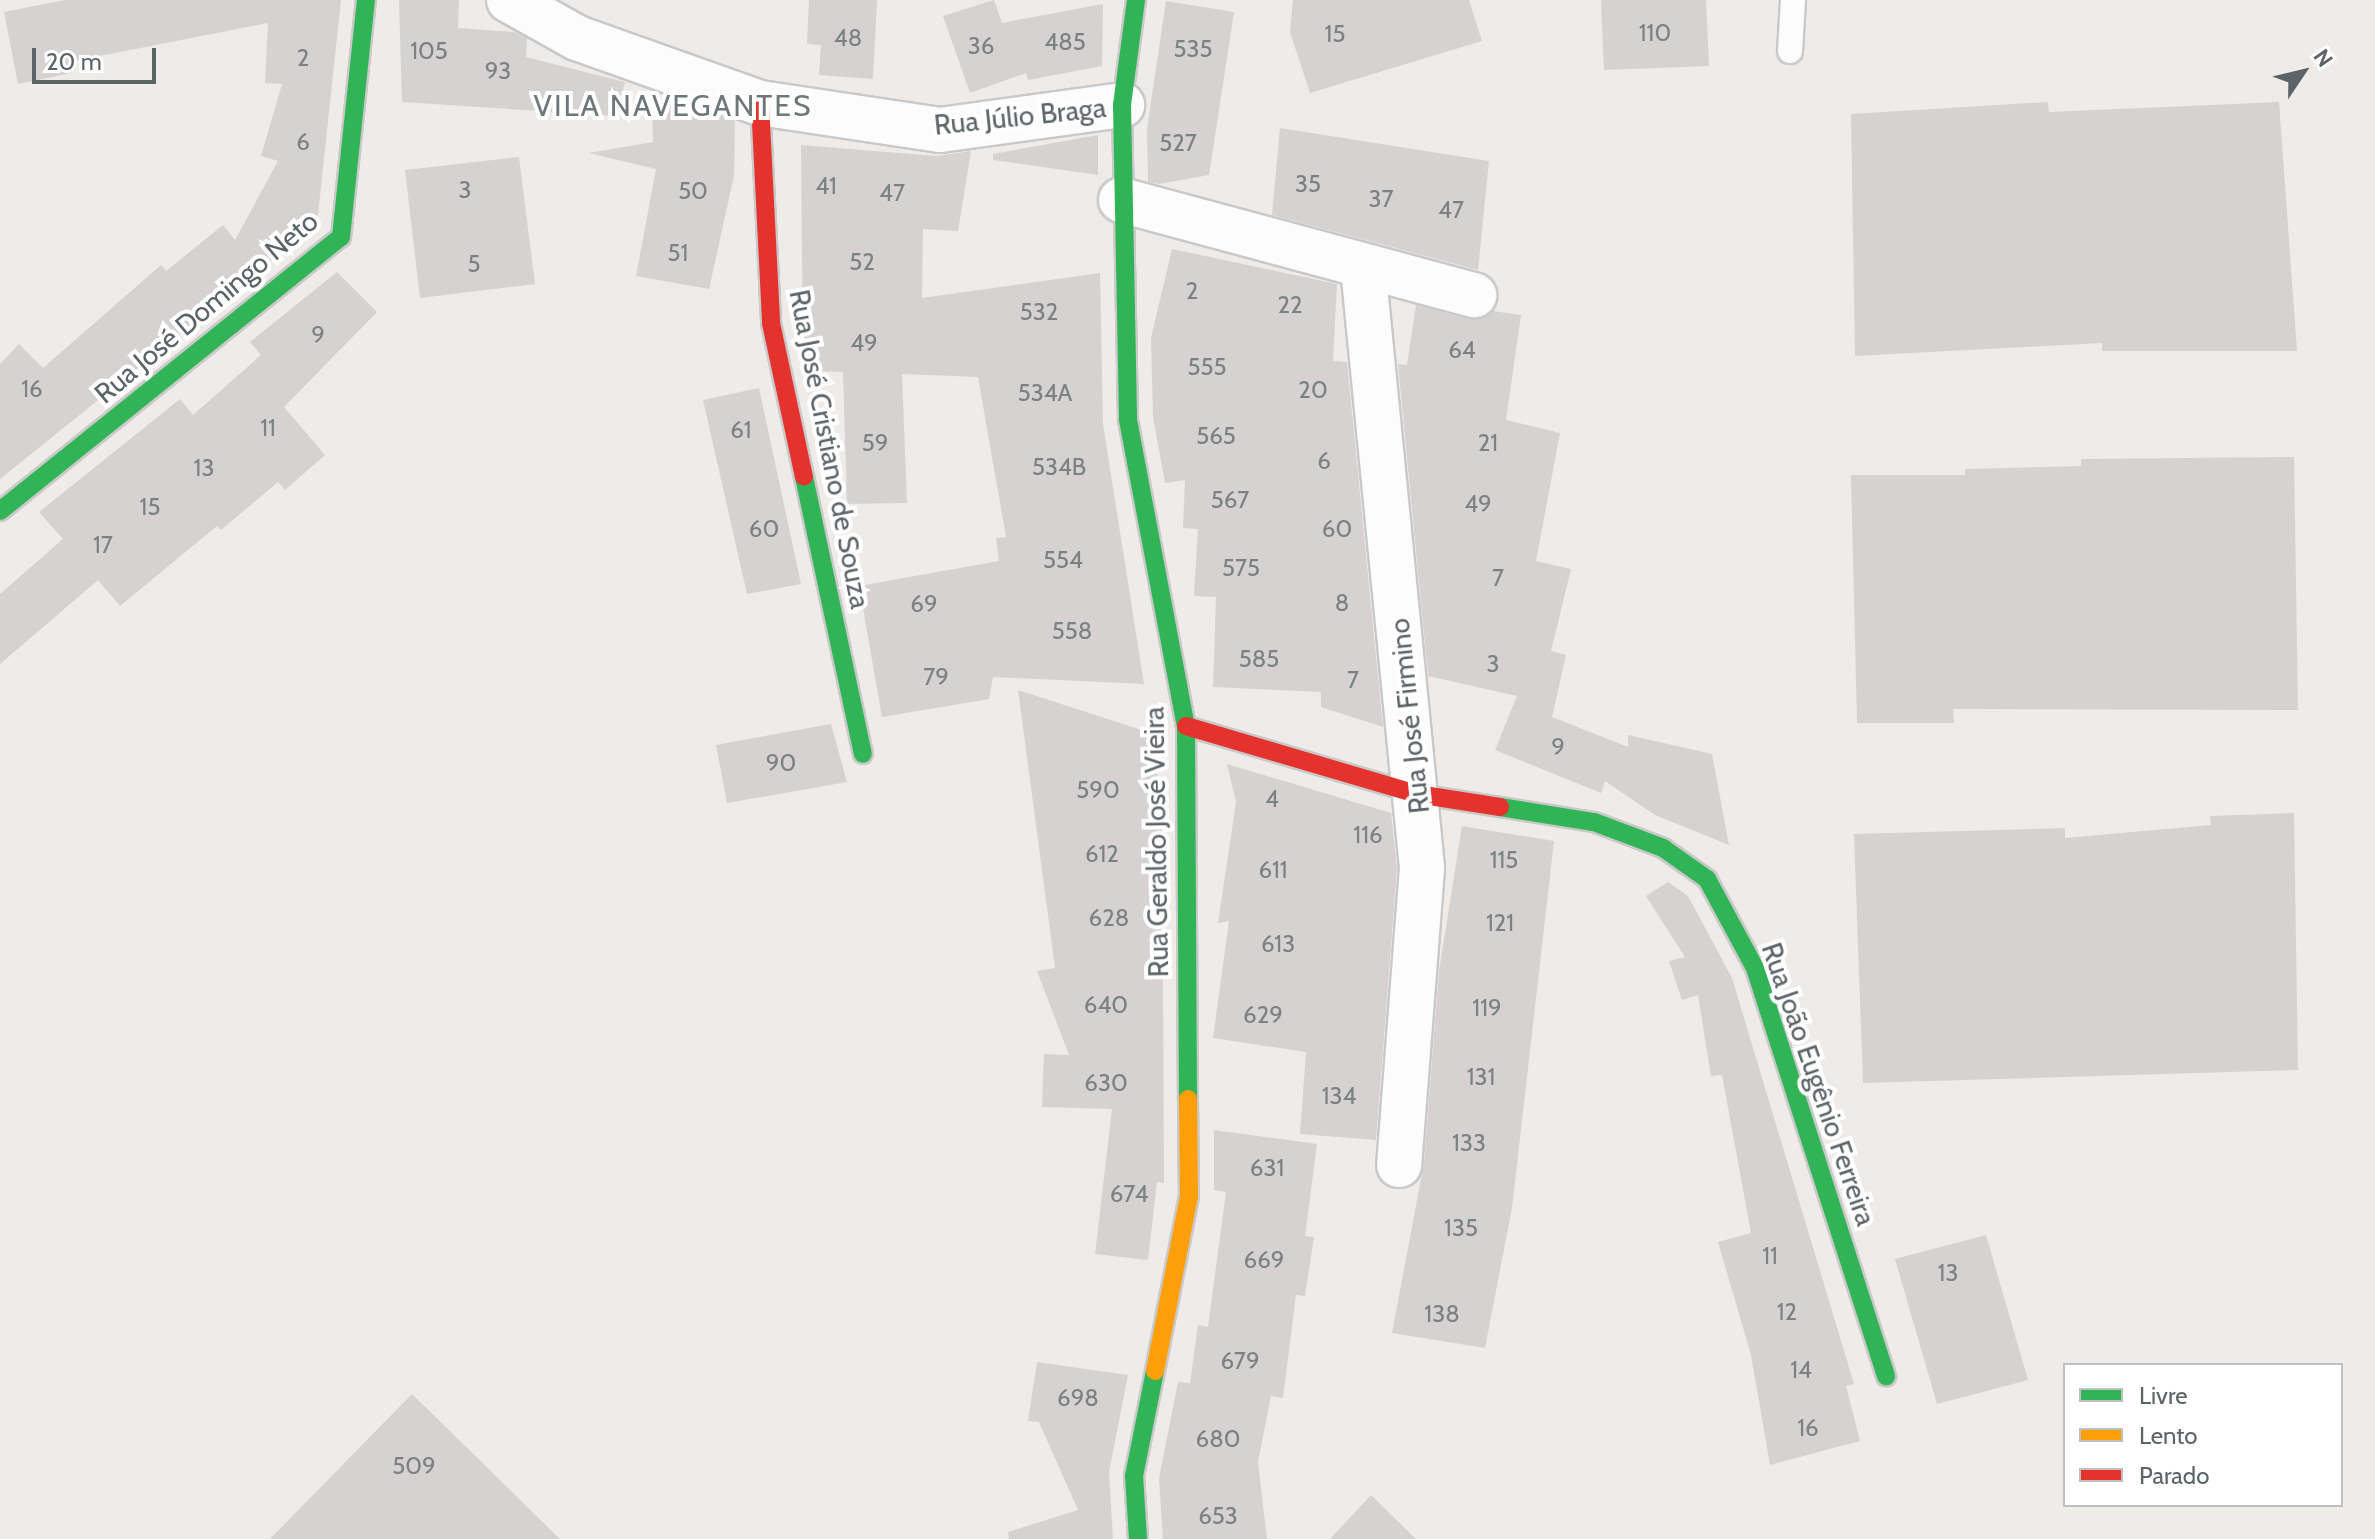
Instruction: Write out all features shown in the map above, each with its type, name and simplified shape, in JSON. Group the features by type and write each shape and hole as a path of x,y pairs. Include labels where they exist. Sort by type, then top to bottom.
{"street":[{"name":"Rua José Domingo Neto","path":"0,511 341,237 366,0"},
{"name":"Rua Júlio Braga","path":"509,0 577,38 760,103 940,130 1122,105"},
{"name":"Rua Geraldo José Vieira","path":"1136,0 1122,105 1121,200 1128,420 1186,726 1189,1196 1134,1476 1138,1539"},
{"name":"Rua José Cristiano de Souza","path":"760,103 771,323 863,754"},
{"path":"1121,200 1474,295"},
{"name":"Rua José Firmino","path":"1363,267 1422,868 1399,1165"},
{"name":"Rua João Eugênio Ferreira","path":"1186,726 1417,794 1594,822 1663,848 1707,879 1755,968 1886,1377"}],"lane":[{"path":"1790,51 1793,0"}],"building":[{"path":"65,0 341,0 317,224 0,479 0,364 19,344 43,368 161,265 166,271 223,225 235,240 278,161 261,156 282,84 265,83 268,23 69,62 71,73 18,84 4,12"},
{"path":"399,0 459,0 458,28 514,32 527,38 526,57 625,82 617,116 402,102"},
{"path":"809,0 877,0 873,79 819,75 821,45 807,44"},
{"path":"994,0 1002,23 1103,4 1102,66 1028,80 1026,73 970,93 943,16"},
{"path":"1293,0 1469,0 1482,41 1310,93 1290,32"},
{"path":"1601,0 1706,0 1709,66 1604,70"},
{"path":"1166,1 1234,12 1209,175 1159,184 1148,182 1147,129"},
{"path":"652,100 681,101 735,121 734,176 709,289 636,276 656,169 589,153 653,142"},
{"path":"2048,102 2049,112 2279,102 2297,351 2102,351 2102,343 1855,356 1851,114"},
{"path":"1280,128 1489,161 1478,270 1272,215"},
{"path":"1098,135 1098,175 993,160 993,154"},
{"path":"801,145 936,156 971,151 958,231 923,229 922,298 1100,273 1103,424 1144,684 993,677 989,699 882,717 859,586 999,561 996,538 1006,537 978,377 902,374 907,503 847,504 843,372 807,371 803,354"},
{"path":"519,157 535,284 420,298 405,170"},
{"path":"1172,249 1337,284 1333,361 1347,362 1383,727 1321,707 1321,692 1213,687 1216,597 1194,596 1198,529 1183,528 1185,480 1165,483 1153,417 1151,338"},
{"path":"337,272 377,312 284,407 325,455 285,490 278,482 221,530 217,526 120,606 98,580 0,664 0,594 63,539 39,512 180,399 193,415 261,355 250,342"},
{"path":"1416,305 1468,319 1493,311 1521,315 1506,420 1560,433 1536,561 1571,569 1551,651 1566,655 1552,717 1628,747 1628,735 1712,754 1729,845 1655,815 1605,781 1601,793 1495,750 1517,696 1428,676 1398,364 1407,365"},
{"path":"759,388 801,584 747,594 703,400"},
{"path":"2294,457 2298,710 1953,709 1954,723 1857,723 1851,475 1965,475 1965,469 2081,466 2081,459"},
{"path":"1018,690 1151,733 1162,806 1164,1183 1157,1182 1148,1260 1095,1254 1112,1109 1042,1107 1044,1054 1069,1055 1037,971 1055,968"},
{"path":"831,724 847,782 727,803 716,745"},
{"path":"1227,764 1391,813 1397,868 1376,1140 1300,1134 1306,1052 1213,1038 1229,921 1218,923 1236,802"},
{"path":"2294,813 2298,1070 1863,1083 1854,834 2065,828 2065,838 2211,825 2210,816"},
{"path":"1462,826 1554,841 1512,1208 1485,1348 1392,1333 1424,1163 1439,971"},
{"path":"1668,882 1688,896 1732,978 1854,1384 1846,1386 1860,1441 1770,1465 1751,1355 1718,1242 1751,1233 1722,1075 1711,1076 1698,995 1682,1000 1669,961 1685,957 1646,896"},
{"path":"1214,1130 1317,1144 1305,1236 1314,1237 1305,1296 1296,1295 1283,1398 1271,1396 1258,1462 1267,1539 1163,1539 1159,1478 1178,1382 1190,1383 1198,1325 1208,1327 1226,1192 1214,1190"},
{"path":"1986,1235 2028,1380 1937,1404 1895,1259"},
{"path":"1037,1362 1128,1375 1109,1472 1113,1539 1009,1539 1008,1532 1078,1510 1039,1422 1028,1421"},
{"path":"412,1394 560,1539 270,1539"},
{"path":"1371,1495 1416,1539 1330,1539"}],"traffic: fast":[{"path":"0,511 341,237 366,0"},
{"path":"1136,0 1122,105 1128,420 1186,726 1188,1099"},
{"path":"804,477 863,754"},
{"path":"1500,807 1594,822 1663,848 1707,879 1755,968 1886,1377"},
{"path":"1138,1539 1134,1476 1155,1371"}],"traffic: slow":[{"path":"1155,1371 1189,1196 1188,1099"}],"traffic: jam":[{"path":"760,103 771,323 804,477"},
{"path":"1186,726 1417,794 1500,807"}],"district":[{"name":"VILA NAVEGANTES","path":"673,106"}]}
